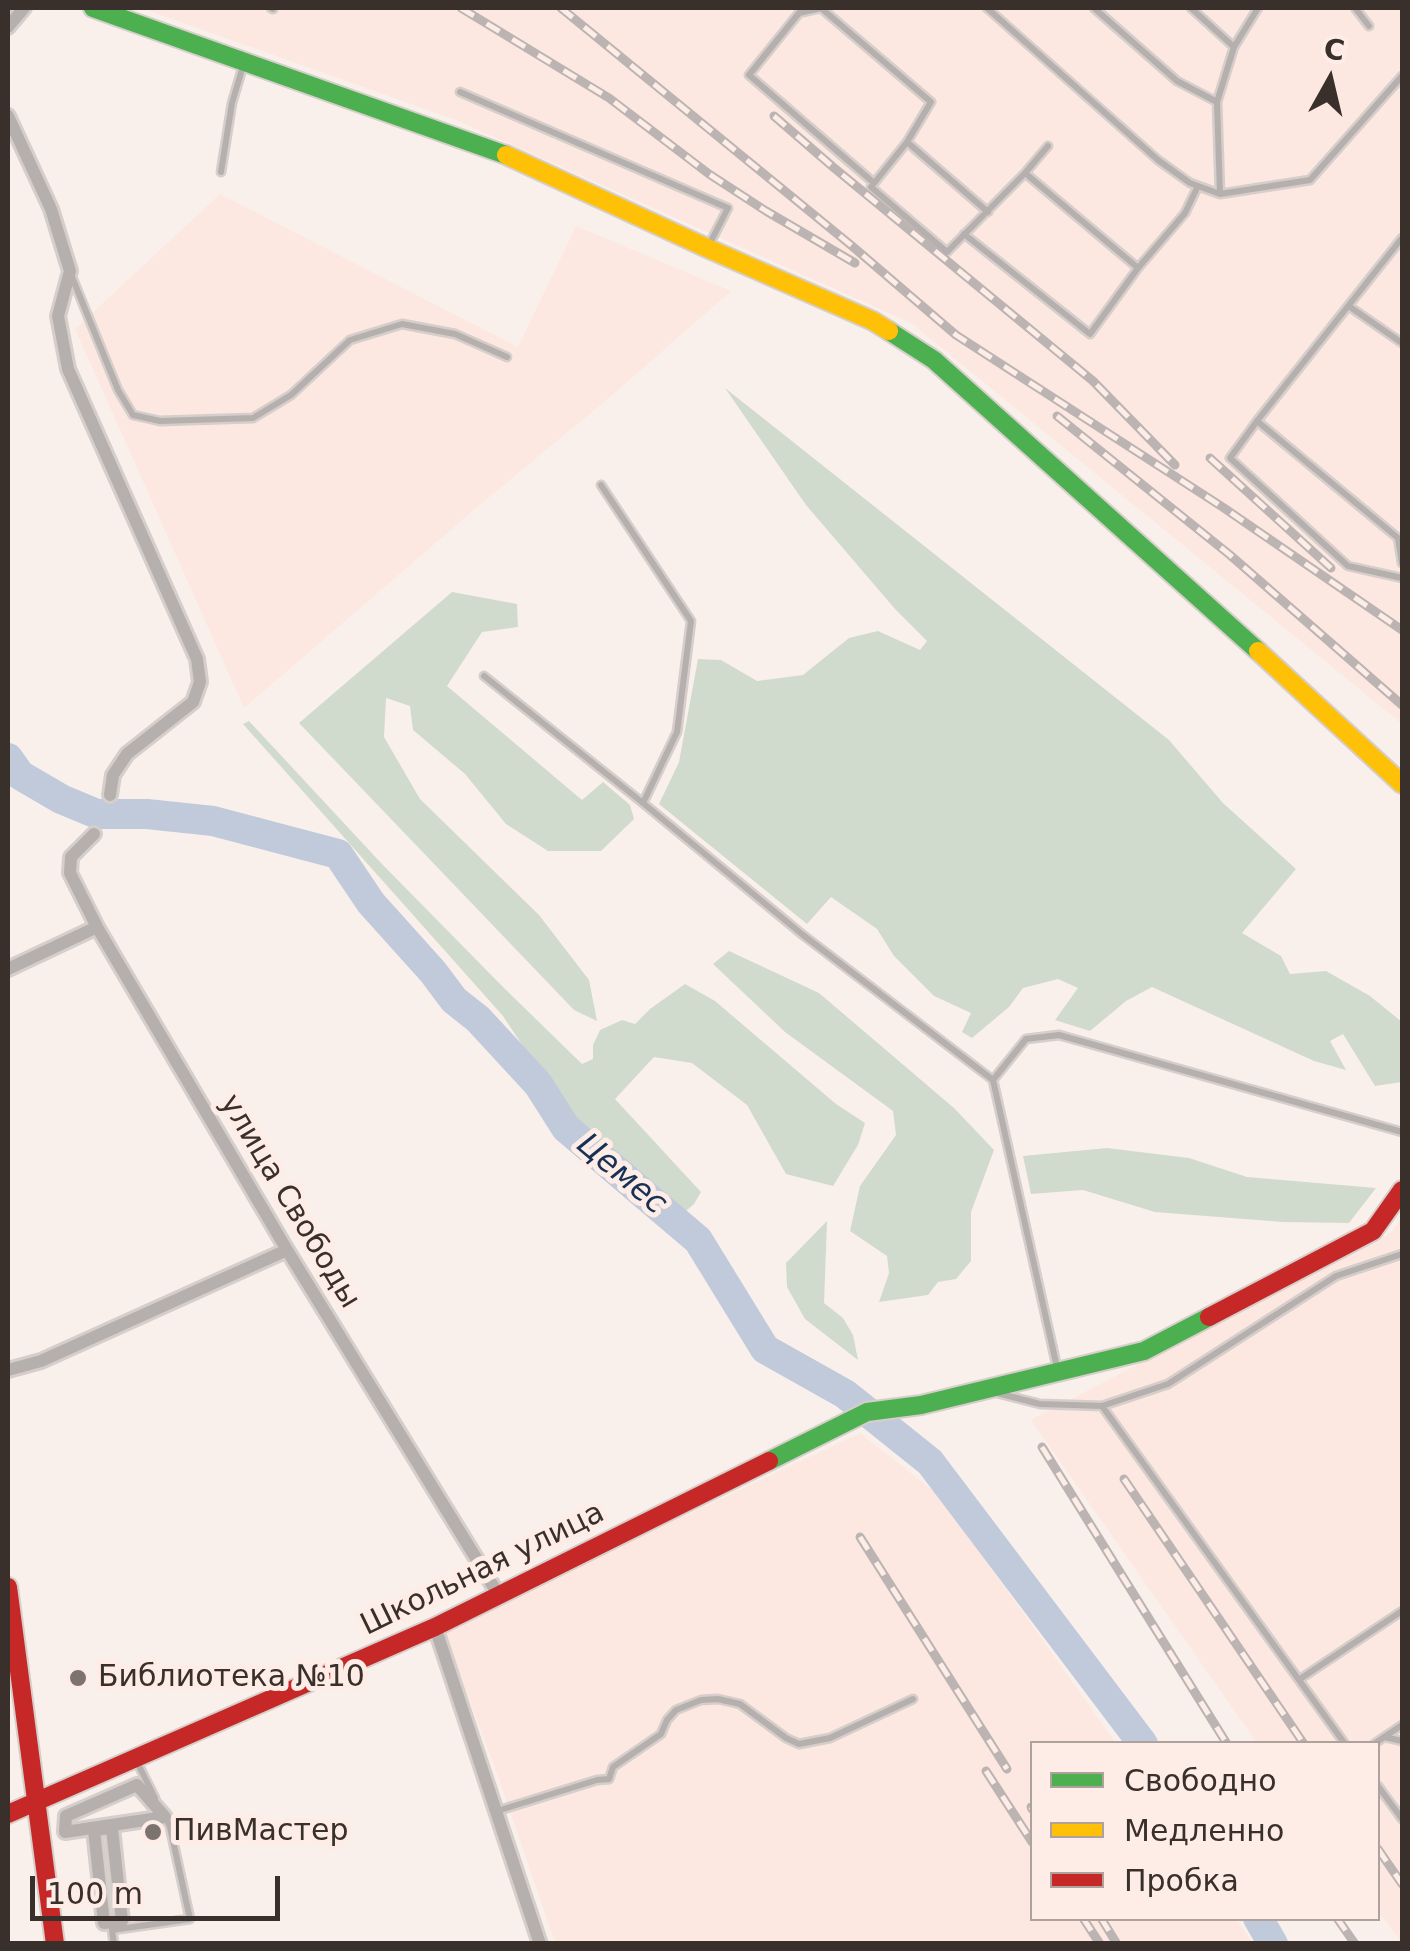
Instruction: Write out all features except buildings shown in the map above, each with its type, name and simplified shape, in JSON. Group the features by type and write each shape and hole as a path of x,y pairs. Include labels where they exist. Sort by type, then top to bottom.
{"main road":[{"path":"93,8 492,148 872,321 934,360 1402,784"},
{"path":"986,1390 1144,1351 1373,1230 1402,1190"},
{"name":"Школьная улица","path":"8,1814 435,1627 867,1412 922,1406 986,1390"},
{"path":"8,1588 55,1944"}],"street":[{"path":"8,27 24,8"},
{"path":"8,116 51,208 70,272 58,316 68,369 196,659 200,682 193,702 127,754 112,775 110,795"},
{"name":"улица Свободы","path":"94,834 70,857 70,873 97,927 287,1250 498,1594"},
{"path":"8,969 97,927"},
{"path":"8,1370 41,1361 287,1250"},
{"path":"435,1627 540,1944"},
{"path":"137,1785 165,1817 98,1827 66,1832 66,1816 137,1785"},
{"path":"112,1828 122,1921 104,1923 94,1830 112,1828"}],"lane":[{"path":"874,183 749,75 799,13 821,8 930,102 908,142 874,183 870,187 948,252 1048,146"},
{"path":"987,8 1158,160 1190,183 1220,194 1310,180 1402,76"},
{"path":"1094,8 1177,81 1217,102"},
{"path":"1191,8 1234,47"},
{"path":"1220,194 1217,102 1234,47 1258,8"},
{"path":"1354,8 1369,26"},
{"path":"221,172 232,103 245,62"},
{"path":"460,92 728,208 707,248"},
{"path":"908,142 988,212"},
{"path":"1025,174 1138,268"},
{"path":"964,234 1090,334 1138,268 1185,213 1198,186"},
{"path":"1402,238 1230,458 1348,566 1402,578"},
{"path":"70,272 132,416 160,421 253,418 290,395 350,340 402,324 455,334 506,357"},
{"path":"1350,306 1402,342"},
{"path":"1257,420 1398,538 1402,563"},
{"path":"601,485 691,621 677,732 643,803"},
{"path":"484,676 803,935 993,1080 1058,1373"},
{"path":"993,1080 1026,1039 1060,1035 1402,1132"},
{"path":"986,1390 1040,1404 1102,1406 1168,1384 1336,1276 1402,1254"},
{"path":"1102,1406 1343,1741"},
{"path":"1300,1678 1402,1611"},
{"path":"496,1811 609,1779 613,1767 661,1734 676,1710 701,1700 740,1704 799,1744 830,1738 913,1699"},
{"path":"1378,1741 1402,1724"},
{"path":"1384,1737 1402,1741"},
{"path":"114,1944 112,1930 190,1919 170,1827 136,1759"},
{"path":"1380,1789 1402,1819"}],"shaded area":[{"path":"141,8 1402,8 1402,724 911,323 456,120"},
{"path":"220,194 518,347 576,226 731,291 244,708 75,329"},
{"path":"1402,1217 1402,1943 1380,1914 1380,1741 1256,1741 1031,1420 1392,1232"},
{"path":"860,1433 939,1495 1115,1741 1030,1741 1030,1921 1237,1921 1253,1943 555,1943 443,1630"}],"green space":[{"path":"725,388 1169,740 1223,803 1296,869 1242,933 1281,956 1290,974 1326,971 1370,996 1402,1022 1402,1082 1375,1086 1343,1034 1330,1041 1346,1070 1314,1061 1152,987 1126,1001 1090,1031 1055,1020 1078,988 1058,979 1023,988 1009,1007 972,1038 962,1032 971,1013 934,996 894,956 877,929 831,897 807,924 659,804 679,762 698,659 721,660 757,681 803,675 849,638 878,631 920,650 927,641 806,505"},
{"path":"452,592 517,604 518,627 482,632 447,686 582,800 603,782 630,805 634,819 601,851 548,851 506,824 465,774 413,730 410,706 386,698 384,737 420,799 539,915 589,980 597,1021 574,1010 299,723"},
{"path":"249,721 381,863 582,1064 593,1059 593,1045 600,1030 622,1020 635,1024 685,984 715,1001 836,1104 865,1123 858,1145 833,1186 786,1174 747,1105 692,1063 654,1057 615,1099 701,1192 679,1217 573,1122 503,1016 243,724"},
{"path":"729,951 819,993 954,1108 994,1150 971,1212 971,1261 956,1279 938,1282 928,1295 879,1302 889,1273 887,1256 850,1231 860,1186 896,1135 893,1111 785,1032 713,964"},
{"path":"1107,1148 1189,1158 1247,1177 1376,1188 1349,1223 1155,1212 1083,1190 1031,1194 1023,1156"},
{"path":"827,1221 824,1303 843,1318 853,1335 858,1360 805,1319 787,1287 786,1263"}],"waterway":[{"name":"Цемес","path":"8,758 20,775 97,814 147,814 213,821 338,854 371,903 454,1000 478,1019 538,1084 566,1128 698,1240 765,1349 845,1394 930,1462 1141,1741"},
{"name":"Цемес","path":"1260,1921 1273,1944"}],"railway":[{"path":"461,8 609,98 709,174 855,263"},
{"path":"561,8 956,335 1224,508 1402,630"},
{"path":"774,116 1093,381 1175,465"},
{"path":"1057,416 1230,555 1402,705"},
{"path":"1210,458 1331,568"},
{"path":"1042,1447 1225,1741"},
{"path":"1124,1479 1302,1741"},
{"path":"860,1537 1007,1769"},
{"path":"986,1771 1030,1839"},
{"path":"1380,1852 1402,1884"},
{"path":"1085,1921 1100,1944"},
{"path":"1103,1921 1117,1944"},
{"path":"1339,1921 1355,1944"}],"traffic: fast":[{"path":"93,8 506,155"},
{"path":"889,331 934,360 1258,651"},
{"path":"769,1461 867,1412 921,1405 1144,1351 1209,1317"}],"traffic: slow":[{"path":"506,155 889,331"},
{"path":"1258,651 1402,784"}],"traffic: jam":[{"path":"1209,1317 1373,1231 1402,1190"},
{"path":"8,1814 435,1627 769,1461"},
{"path":"8,1587 55,1944"}],"place":[{"name":"Библиотека №10","path":"78,1678"},
{"name":"ПивМастер","path":"153,1832"}]}
